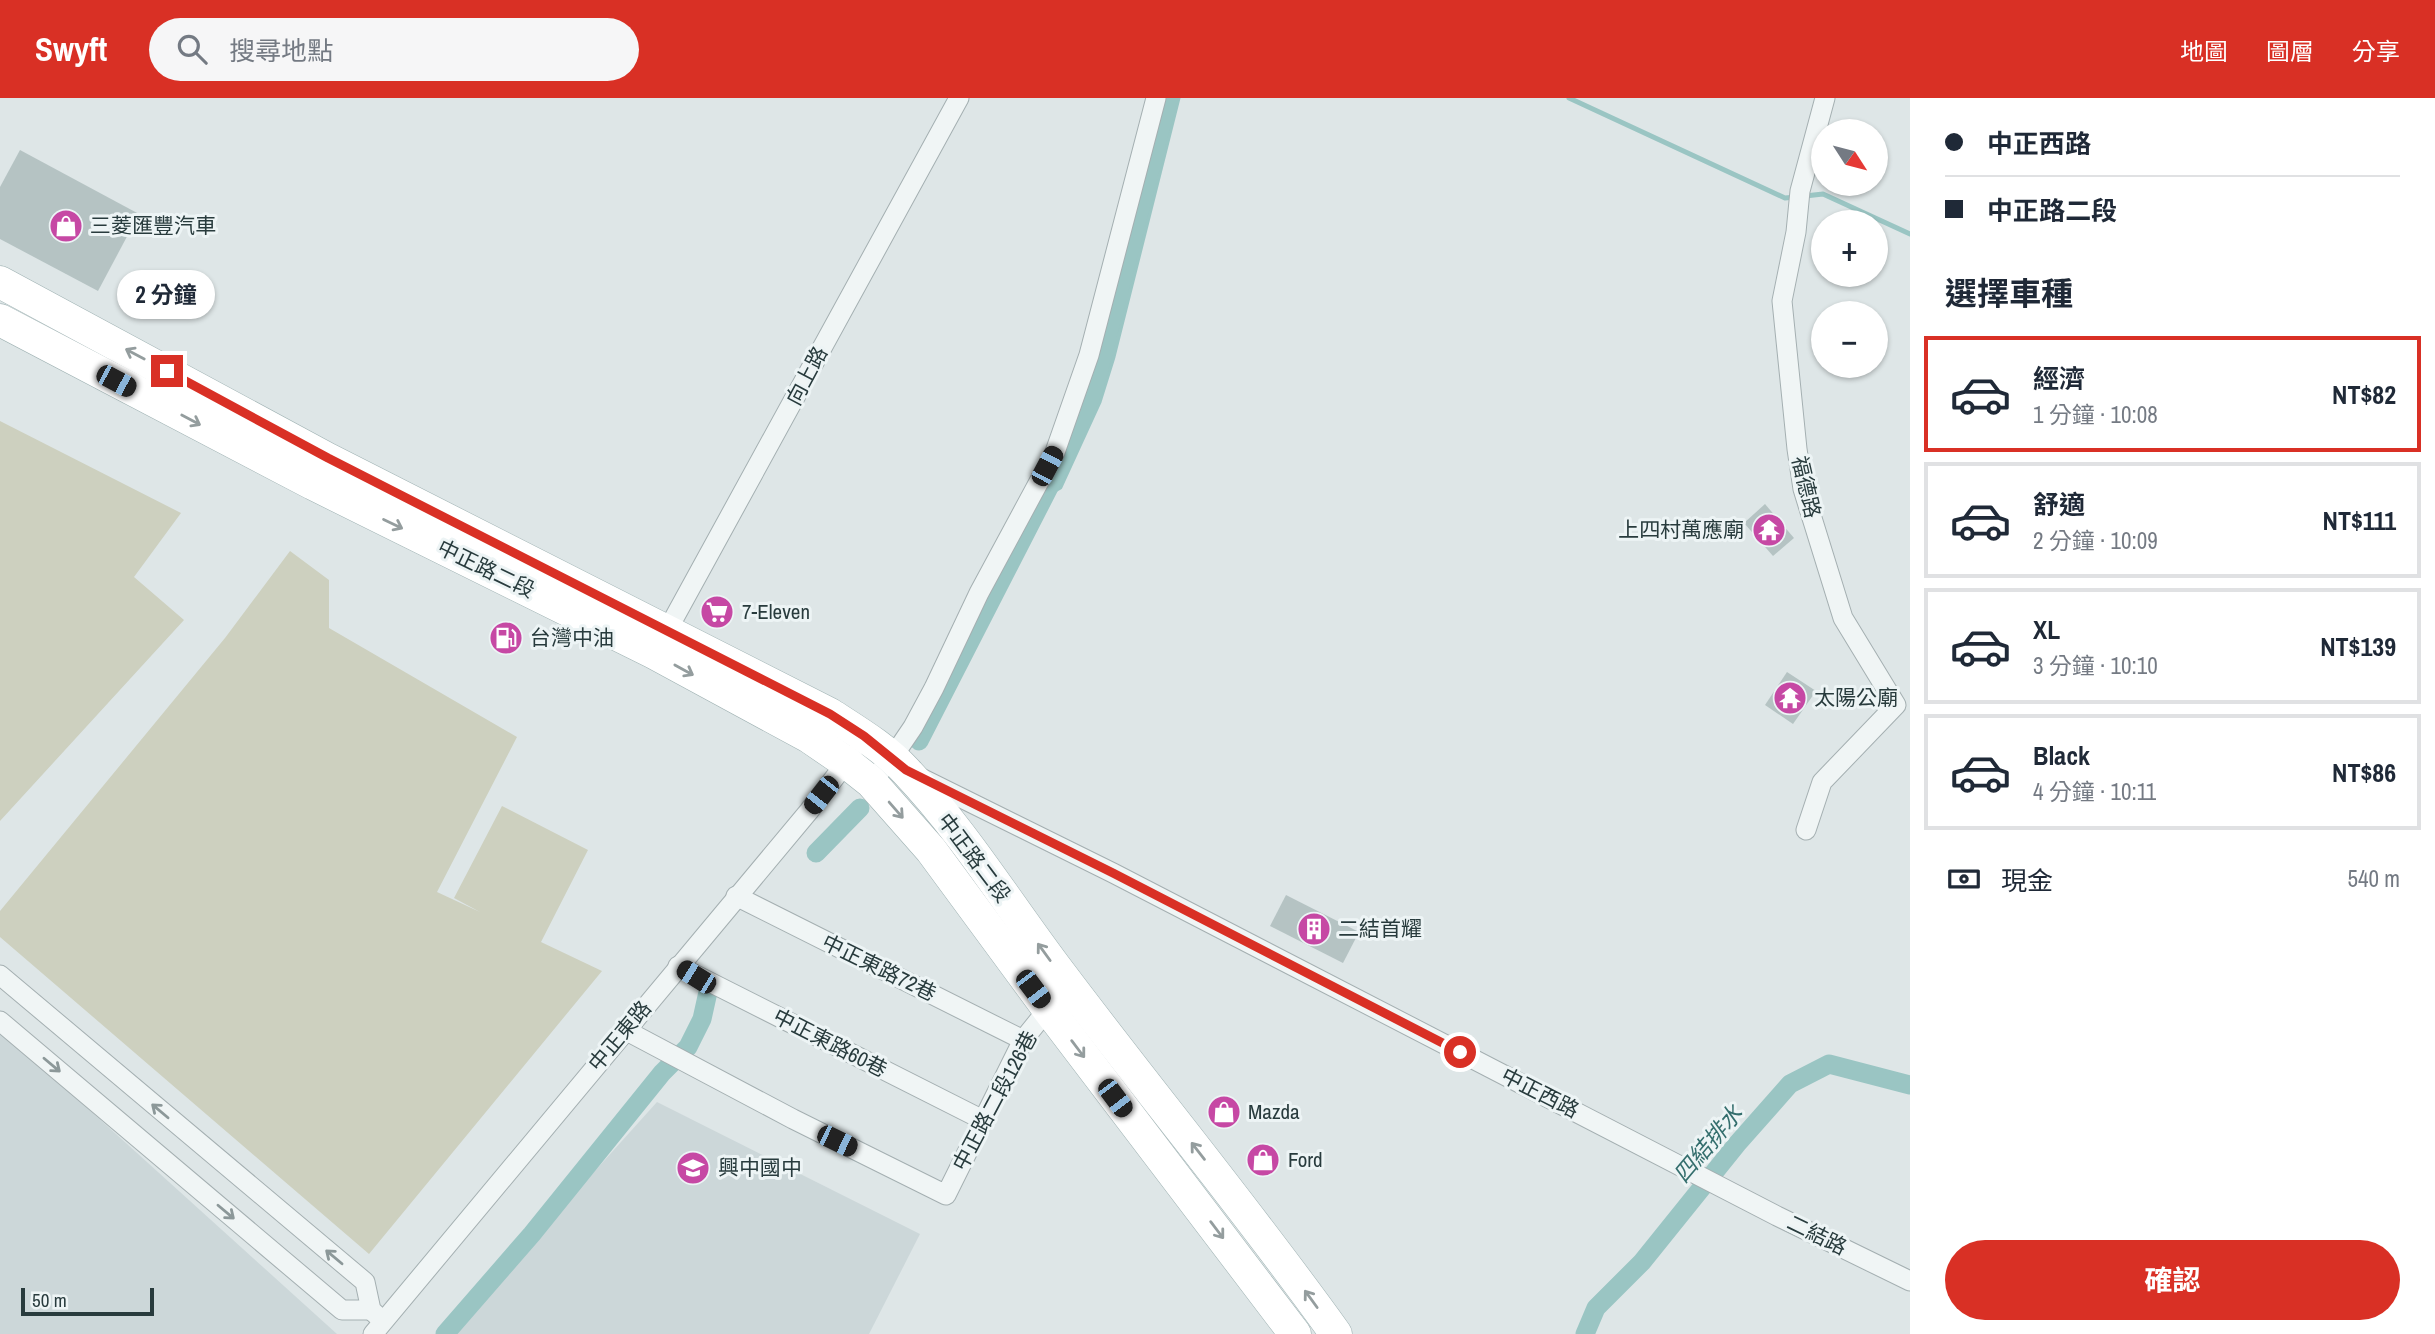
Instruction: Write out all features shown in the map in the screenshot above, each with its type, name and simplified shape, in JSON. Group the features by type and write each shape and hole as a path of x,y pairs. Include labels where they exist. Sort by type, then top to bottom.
{"main road":[{"name":"中正路二段","path":"0,282 328,458 660,642 859,772 931,850 1295,1334"},
{"name":"中正路二段","path":"0,320 313,484 660,642 830,714 864,736 899,764 957,833 1059,972 1285,1263 1336,1334"}],"street":[{"name":"向上路","path":"660,642 959,98"},
{"name":"中正東路","path":"376,1322 736,897 859,772 899,764 979,593 1055,452 1089,355 1156,98"},
{"name":"福德路","path":"1807,830 1822,782 1896,705 1843,618 1803,489 1797,449 1782,301 1797,232 1800,191 1825,98"},
{"name":"中正東路","path":"859,772 864,736"},
{"name":"中正西路","path":"899,764 1724,1188"},
{"name":"中正東路72巷","path":"736,897 1023,1040"},
{"name":"中正東路60巷","path":"678,966 983,1121"},
{"path":"0,975 365,1282 376,1322"},
{"name":"中正路二段126巷","path":"625,1030 946,1195 1023,1040 1048,1009"},
{"path":"0,1021 342,1310 376,1322"},
{"name":"二結路","path":"1724,1188 1910,1281"}],"shaded area":[{"path":"0,1029 337,1334 0,1334"},
{"name":"興中國中","path":"657,1102 920,1234 869,1334 448,1334"}],"green space":[{"path":"0,421 181,513 134,577 184,620 0,821"},
{"path":"290,551 329,580 329,628 517,737 437,892 480,912 454,898 502,806 588,850 541,942 602,971 369,1254 0,937 0,911 225,638"}],"building":[{"name":"三菱匯豐汽車","path":"20,150 139,214 98,291 0,239 0,187"},
{"name":"上四村萬應廟","path":"1765,504 1794,538 1773,556 1744,523"},
{"name":"太陽公廟","path":"1787,672 1816,691 1793,724 1765,705"},
{"name":"二結首耀","path":"1286,895 1359,932 1343,963 1270,926"}],"waterway":[{"path":"919,741 1064,458 1094,388 1168,98"},
{"path":"996,590 1001,592 1053,491 1060,487 1099,402 1113,357 1178,98"},
{"path":"1569,98 1785,198 1796,197"},
{"path":"1805,196 1823,194 1910,234"},
{"path":"816,853 860,808"},
{"path":"445,1334 532,1234 662,1073 688,1047 702,1019 708,992"},
{"name":"四結排水","path":"1585,1334 1596,1308 1642,1262 1737,1144 1790,1084 1829,1064 1910,1085"}],"place":[{"name":"三菱匯豐汽車","path":"66,226"},
{"name":"上四村萬應廟","path":"1769,530"},
{"name":"7-Eleven","path":"717,612"},
{"name":"台灣中油","path":"506,638"},
{"name":"太陽公廟","path":"1790,698"},
{"name":"二結首耀","path":"1314,929"},
{"name":"Mazda","path":"1224,1112"},
{"name":"Ford","path":"1263,1160"},
{"name":"興中國中","path":"693,1168"}],"route":[{"path":"167,371 328,458 830,714 864,736 906,770 1113,873 1460,1052"}]}
